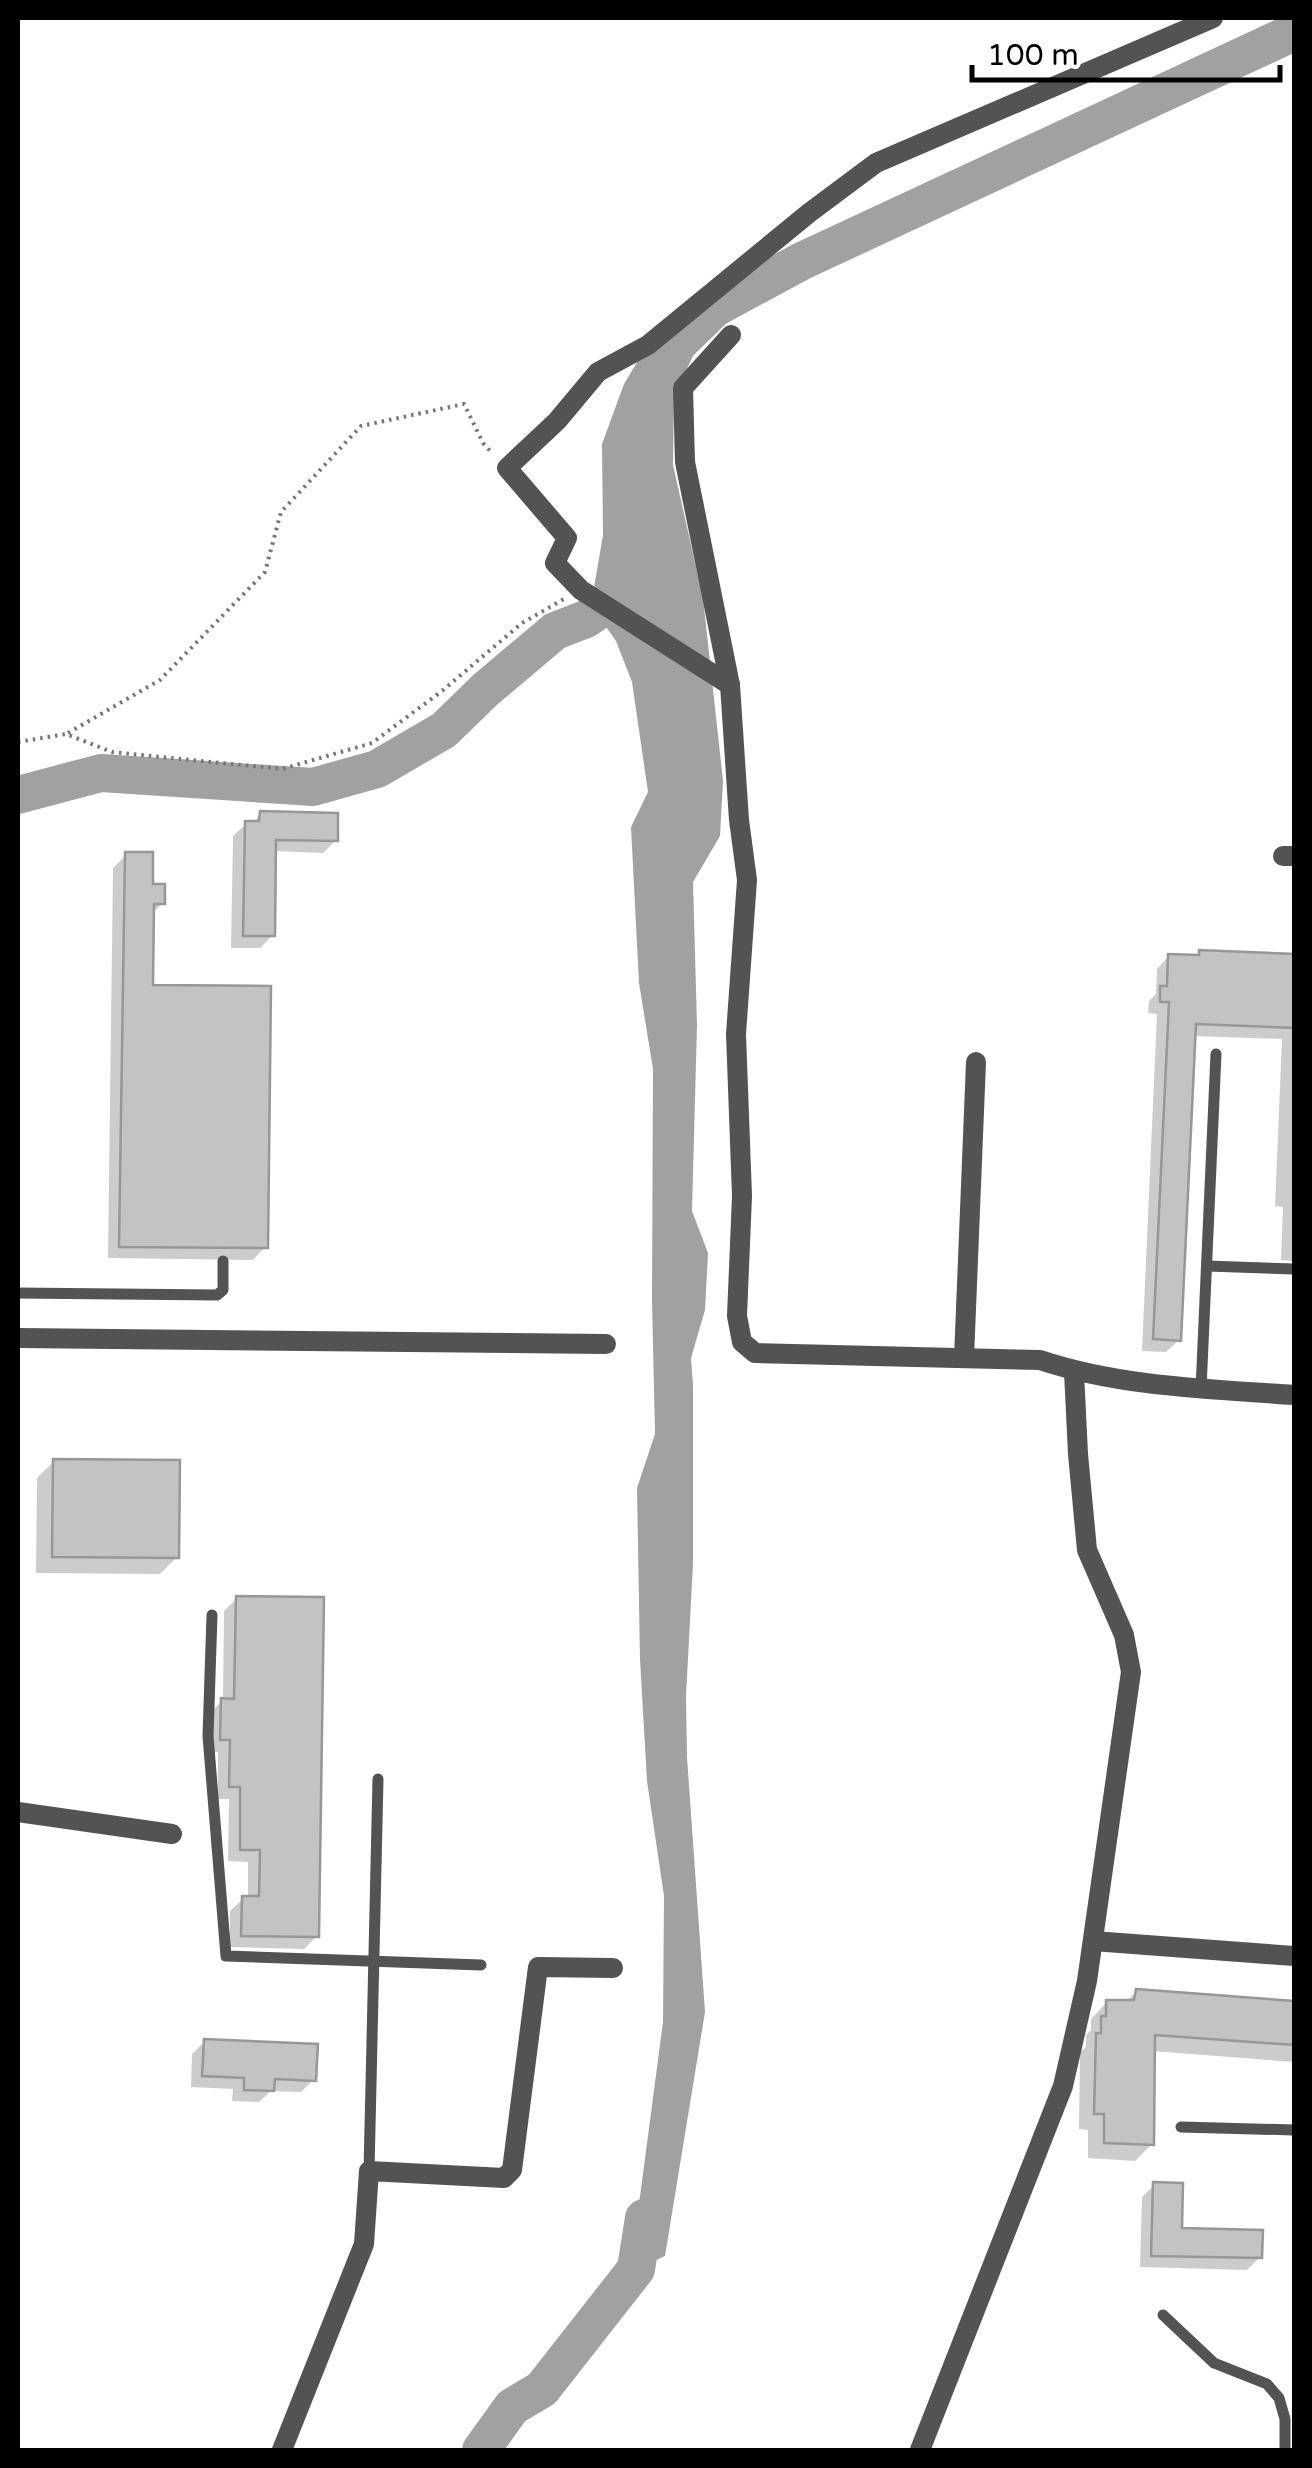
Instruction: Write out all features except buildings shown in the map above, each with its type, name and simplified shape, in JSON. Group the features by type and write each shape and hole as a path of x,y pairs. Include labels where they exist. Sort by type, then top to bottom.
{"street":[{"path":"723,680 582,590 556,563 567,538 508,468 558,421 598,372 648,345 876,163 1214,18"},
{"path":"731,336 683,388 685,462 723,680 747,880 736,1034 742,1196 737,1316 742,1342 755,1353 1040,1360 1074,1372 1201,1389 1294,1395"},
{"path":"964,1358 976,1062"},
{"path":"18,1338 606,1344"},
{"path":"920,2450 1063,2086 1087,1982 1130,1672 1124,1636 1087,1550 1074,1372"},
{"path":"18,1812 172,1834"},
{"path":"1092,1941 1294,1956"},
{"path":"282,2450 364,2244 369,2171 504,2178 512,2170 538,1967 613,1968"}],"lane":[{"path":"1201,1389 1216,1054"},
{"path":"18,1293 216,1295 223,1290 223,1261"},
{"path":"1206,1266 1294,1269"},
{"path":"212,1616 208,1736 226,1956 480,1965"},
{"path":"369,2171 378,1780"},
{"path":"1182,2127 1294,2130"},
{"path":"1163,2315 1214,2363 1267,2384 1279,2398 1285,2419 1284,2450"}],"path":[{"path":"18,742 66,734 160,680 265,572 282,512 361,426 464,404 483,443 508,468"},
{"path":"66,734 112,752 282,769 372,743 442,691 522,623 582,590"}],"shaded area":[{"path":"715,308 674,397 673,465 703,598 723,781 720,836 693,882 697,1025 692,1211 708,1253 705,1310 691,1358 693,1564 686,1696 705,2012 665,2256 636,2269 634,2242 663,2022 664,1896 647,1781 637,1488 655,1434 653,1069 639,983 631,827 648,792 632,682 616,641 591,605 603,535 602,444 624,384 639,359"}],"waterway":[{"path":"679,343 715,308 802,261 1294,32"},
{"path":"18,795 101,773 313,787 377,769 444,730 555,631 586,619 613,600 626,571"},
{"path":"481,2450 512,2407 542,2389 636,2269 644,2218"}]}
